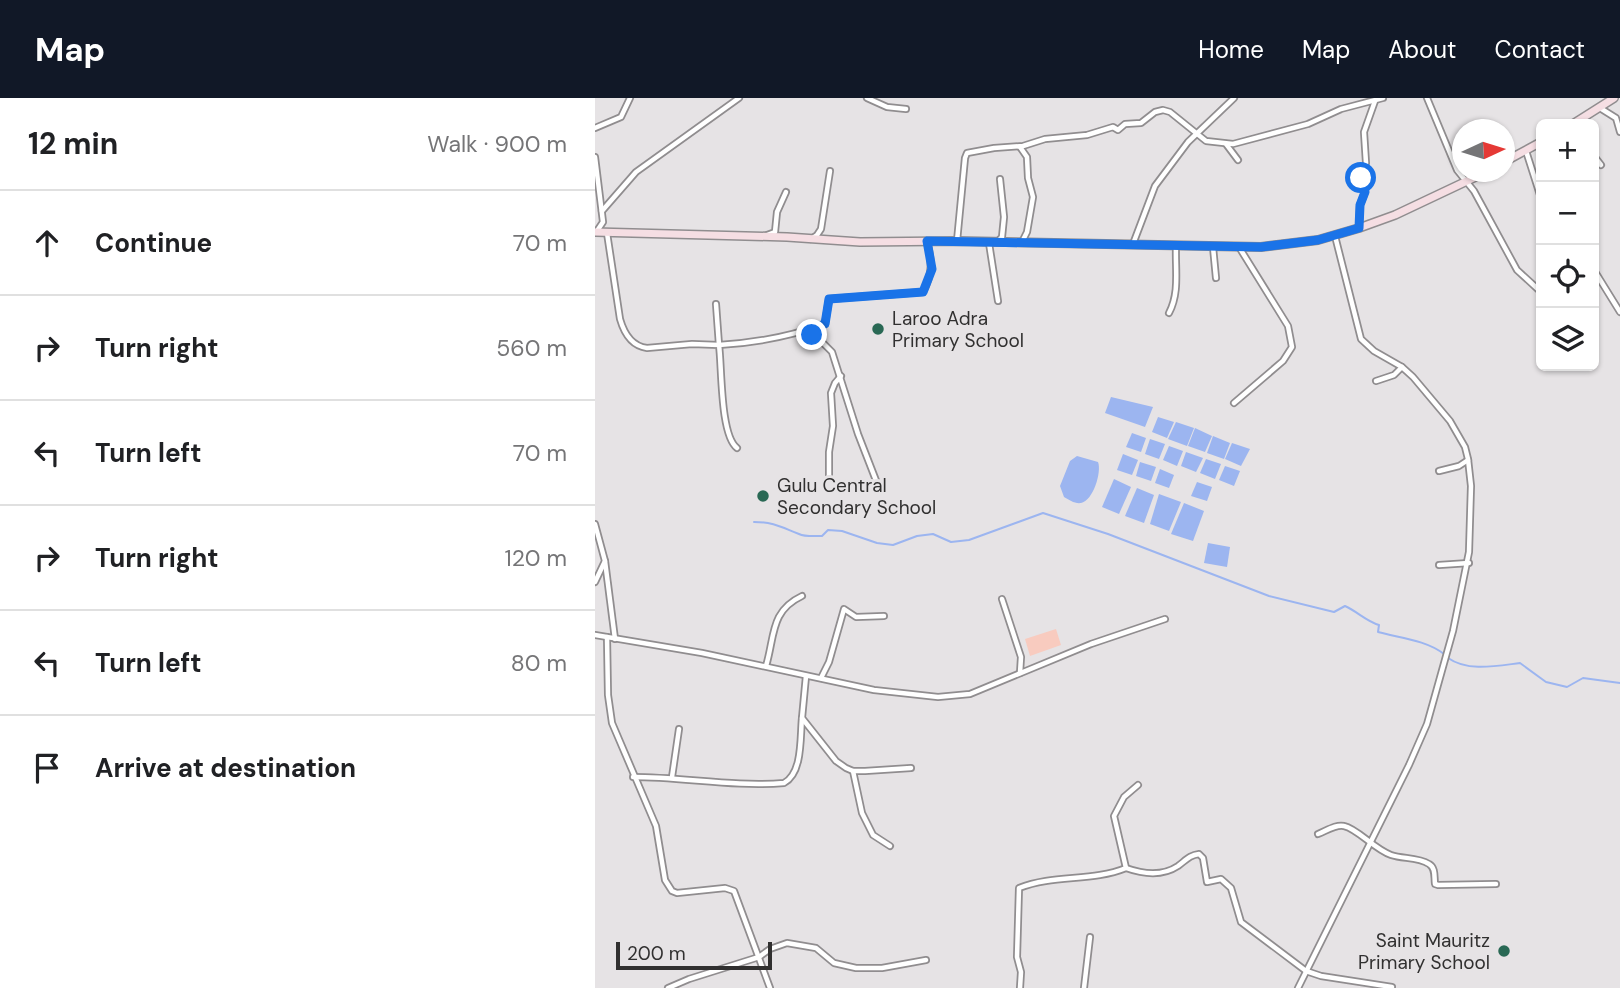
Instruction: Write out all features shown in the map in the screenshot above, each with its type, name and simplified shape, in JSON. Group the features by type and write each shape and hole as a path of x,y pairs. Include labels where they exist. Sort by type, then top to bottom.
{"street":[{"path":"595,128 621,117 631,98"},
{"path":"602,211 636,172 740,98"},
{"path":"867,98 887,107 906,109"},
{"path":"957,241 965,155 994,148 1020,147 1045,139 1087,135 1113,127 1118,130 1125,124 1141,124 1155,112 1163,110 1181,120 1206,141 1225,144 1243,142 1308,124 1341,109 1383,98"},
{"path":"1427,98 1452,159"},
{"path":"1581,119 1614,98"},
{"path":"1133,245 1155,186 1188,142 1230,100"},
{"path":"1359,228 1360,205 1365,192 1361,178 1366,163 1364,132 1376,100"},
{"path":"1599,107 1616,118 1620,132"},
{"path":"1225,144 1238,160"},
{"path":"1515,156 1536,145"},
{"path":"1020,147 1028,160 1028,178 1033,197 1027,232 1021,243"},
{"path":"1526,151 1536,182"},
{"path":"595,156 603,222 596,232 860,242 957,241 1261,247 1335,236 1395,215 1464,182 1474,191 1517,270 1536,287"},
{"path":"810,239 821,229 830,171"},
{"path":"992,243 1002,237 1004,223 1000,179"},
{"path":"764,237 775,232 777,212 786,192"},
{"path":"607,233 623,328 632,341 647,348 740,344 825,324 829,299 923,292 932,269 927,241"},
{"path":"1298,988 1427,724 1443,673 1469,563 1471,486 1468,459 1458,433 1402,367 1374,351 1361,339 1335,236"},
{"path":"992,243 998,301"},
{"path":"1169,313 1177,287 1176,245"},
{"path":"1213,246 1216,278"},
{"path":"1234,403 1287,356 1292,347 1288,326 1239,247"},
{"path":"1599,279 1620,313"},
{"path":"716,304 727,430 732,444 737,448"},
{"path":"803,331 818,338 832,352 877,483"},
{"path":"1376,380 1394,375 1402,367"},
{"path":"829,478 833,426 831,393 841,376"},
{"path":"1439,471 1459,467 1468,459"},
{"path":"595,524 605,561 615,639"},
{"path":"595,582 605,561"},
{"path":"1439,565 1469,563"},
{"path":"766,666 779,615 786,606 802,596"},
{"path":"1002,598 1021,657 1020,674"},
{"path":"820,678 829,662 844,609 856,617 884,616"},
{"path":"595,635 766,666 901,695 938,697 970,694 1090,644 1165,618"},
{"path":"607,637 610,712 616,735 656,827 667,885 680,894 725,888 734,891 770,988"},
{"path":"633,777 672,777 742,785 784,783 790,780 795,771 807,676"},
{"path":"802,718 837,761 853,771 911,768"},
{"path":"672,777 679,729"},
{"path":"853,771 862,813 873,835 890,846"},
{"path":"1126,868 1114,816 1124,797 1138,785"},
{"path":"1318,834 1343,826 1392,855 1429,864 1434,870 1434,882 1438,885 1496,884"},
{"path":"1020,988 1021,972 1017,957 1019,888 1042,880 1092,876 1126,868 1162,873 1177,867 1193,855 1201,855 1207,882 1221,879 1228,883 1241,922 1306,971 1321,976 1392,987"},
{"path":"1084,988 1090,937"},
{"path":"668,988 759,957 781,944 792,943 816,948 834,963 856,968 882,968 926,960"}],"shaded area":[{"path":"1056,629 1061,645 1030,656 1025,639"}],"water":[{"path":"1111,397 1153,407 1145,427 1105,413"},
{"path":"1158,417 1174,422 1167,438 1152,432"},
{"path":"1176,422 1194,428 1187,446 1168,439"},
{"path":"1195,428 1212,436 1205,452 1188,446"},
{"path":"1132,433 1146,438 1141,452 1126,447"},
{"path":"1213,436 1230,443 1224,459 1207,453"},
{"path":"1150,439 1165,444 1159,459 1145,454"},
{"path":"1232,443 1250,449 1241,466 1225,459"},
{"path":"1169,446 1183,451 1177,466 1163,460"},
{"path":"1186,452 1203,458 1196,472 1181,466"},
{"path":"1123,454 1138,460 1132,475 1117,470"},
{"path":"1077,456 1098,462 1099,467 1093,492 1081,503 1064,497 1060,486 1070,461"},
{"path":"1206,459 1221,464 1215,479 1200,473"},
{"path":"1140,462 1156,467 1151,481 1136,476"},
{"path":"1225,466 1240,471 1234,486 1219,480"},
{"path":"1160,469 1174,475 1169,488 1155,483"},
{"path":"1114,479 1131,487 1119,514 1102,507"},
{"path":"1197,482 1212,487 1207,501 1191,496"},
{"path":"1137,488 1154,495 1144,523 1125,516"},
{"path":"1159,494 1181,502 1169,531 1150,524"},
{"path":"1184,503 1204,511 1193,541 1171,534"},
{"path":"1208,543 1230,547 1227,567 1204,563"}],"waterway":[{"path":"754,522 772,524 807,536 822,536 828,530 842,531 877,543 893,545 917,536 933,534 951,542 969,540 1043,513 1108,534 1269,596 1334,612 1345,606 1379,625 1378,632 1421,642 1444,654"},
{"path":"1448,658 1473,667 1520,663 1546,682 1567,687 1583,678 1620,683"}],"place":[{"name":"Laroo Adra Primary School","path":"878,329"},
{"name":"Gulu Central Secondary School","path":"763,496"},
{"name":"Saint Mauritz Primary School","path":"1504,951"}],"route":[{"path":"812,335 803,331 827,322 829,299 923,292 932,269 927,241 1261,247 1318,240 1359,228 1360,205 1365,192 1361,178"}]}
